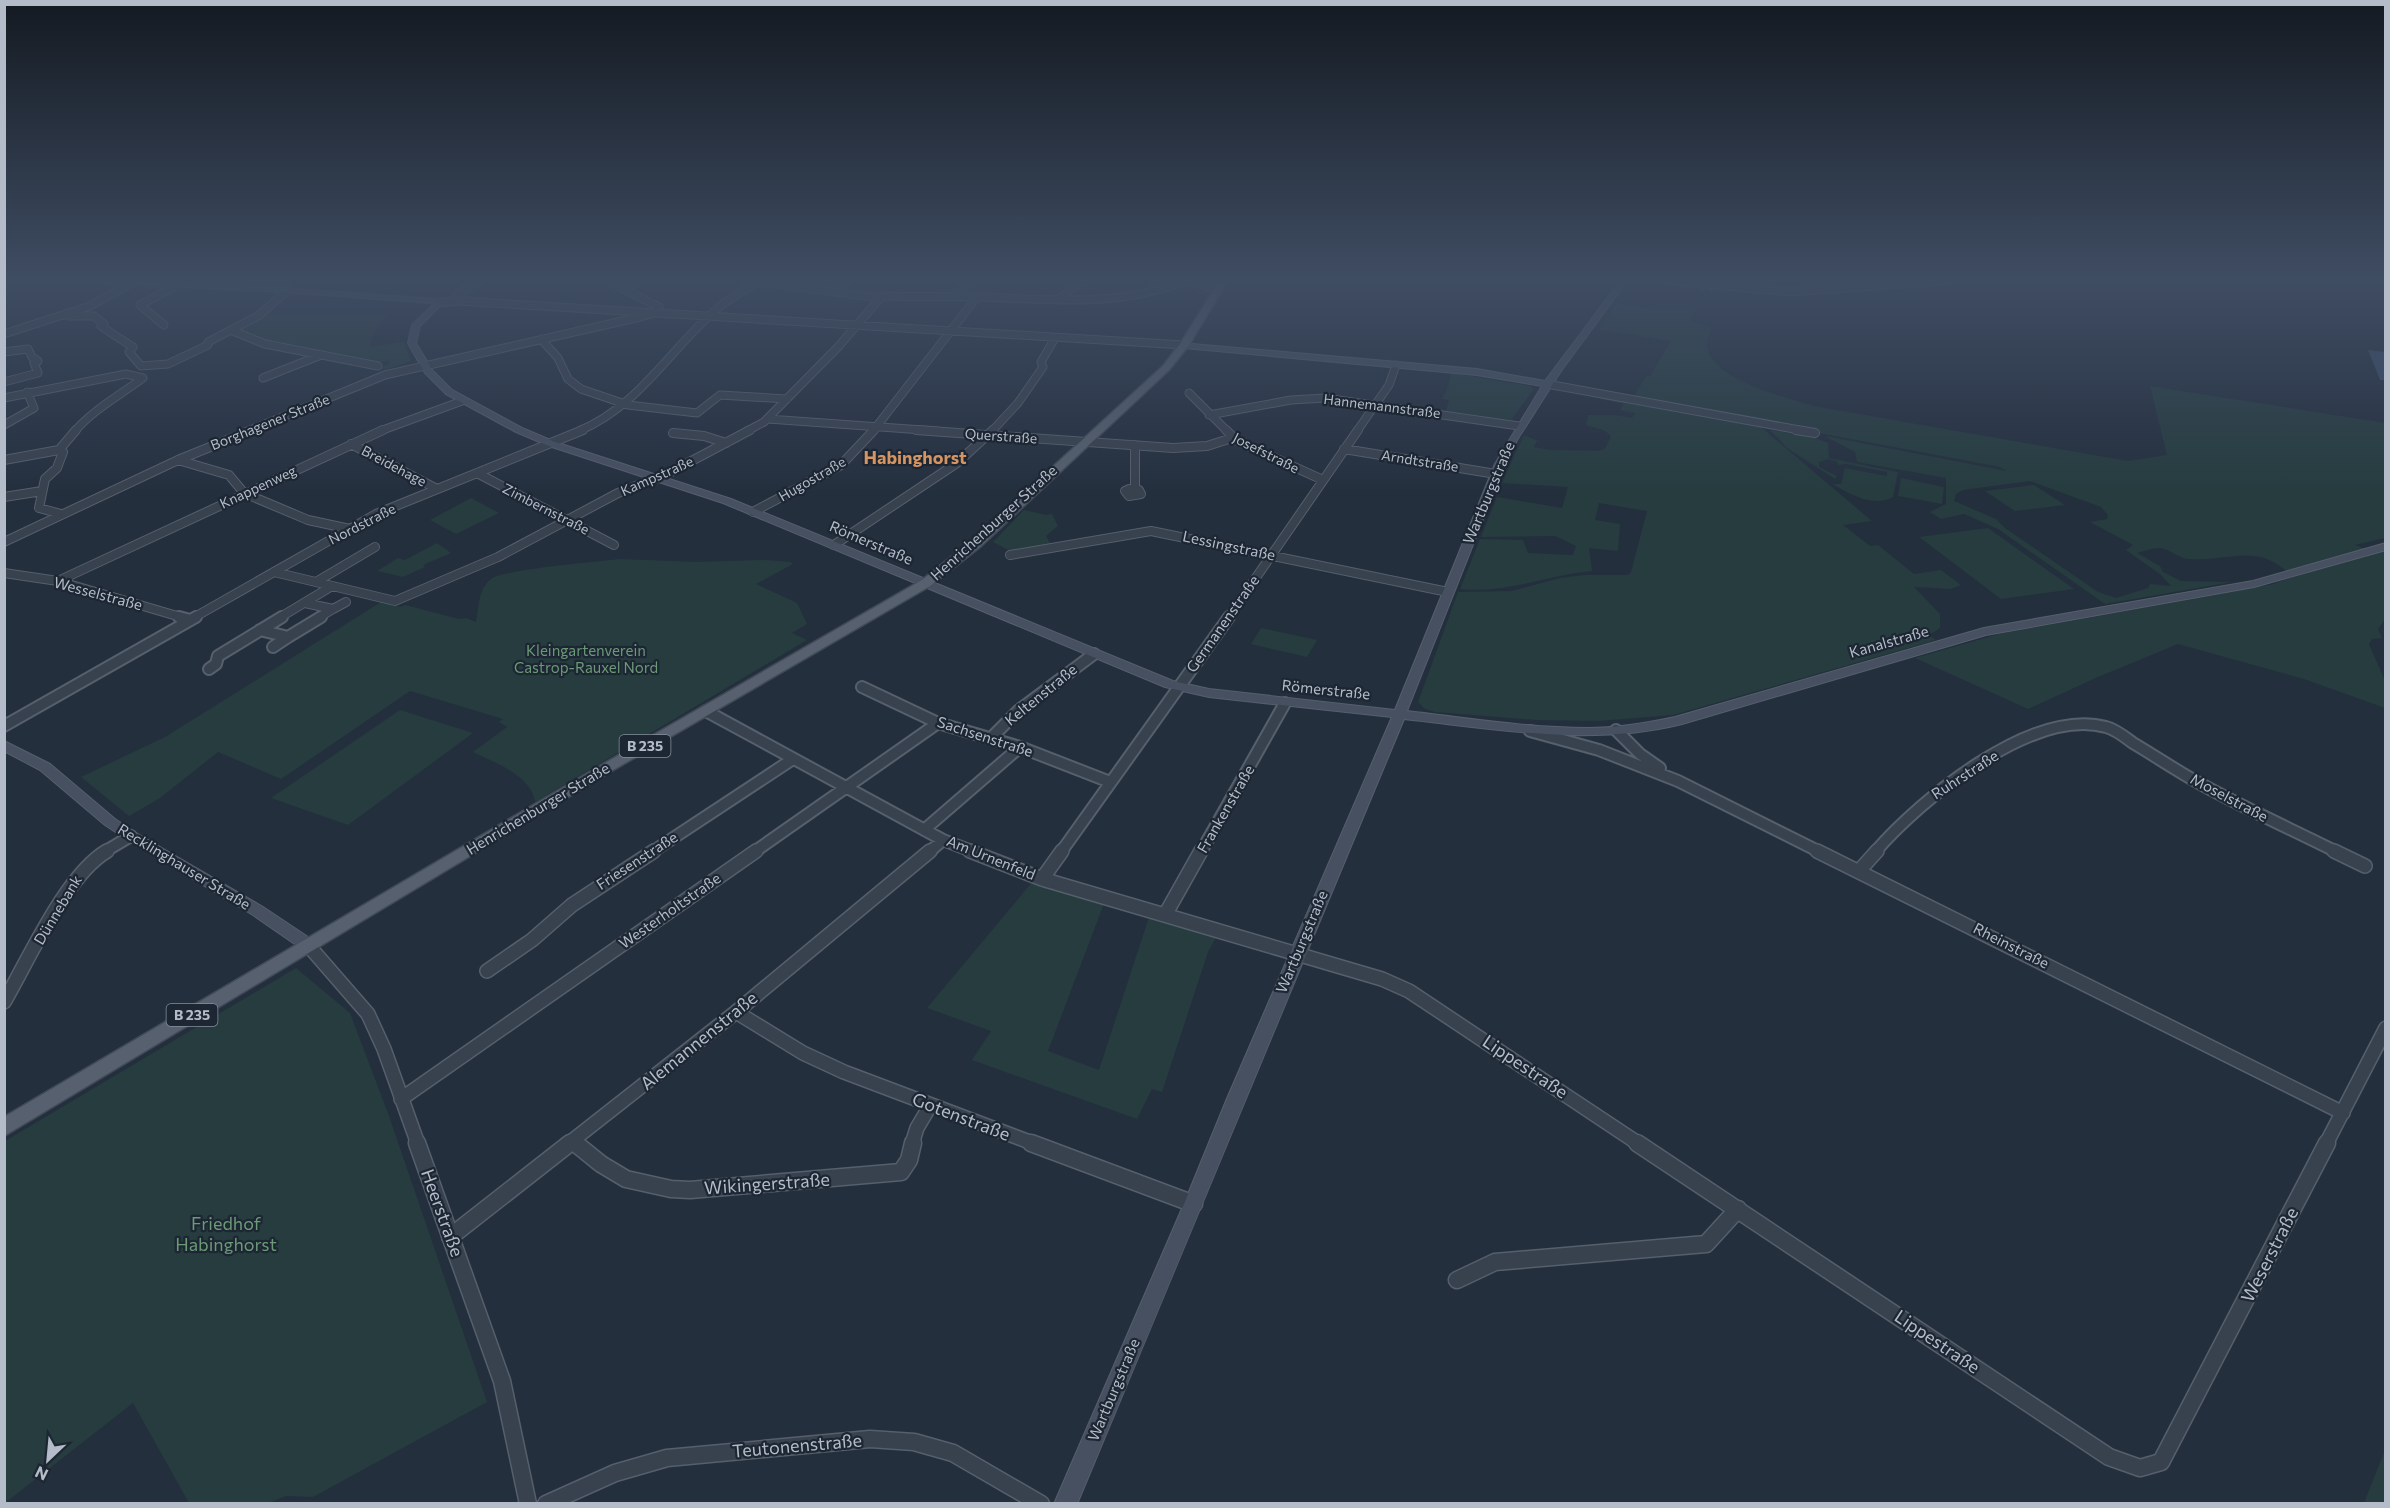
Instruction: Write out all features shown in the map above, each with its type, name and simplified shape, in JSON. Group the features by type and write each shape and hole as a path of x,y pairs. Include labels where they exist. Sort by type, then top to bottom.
{"main road":[{"name":"Römerstraße","path":"415,350 442,386 462,401 552,444 753,512 1094,654 1180,687 1285,703 1399,715"},
{"name":"Henrichenburger Straße","path":"4,1128 308,945 926,583 969,550 1154,380 1179,350"},
{"path":"1241,350 1549,382"},
{"name":"Wartburgstraße","path":"1065,1503 1194,1204 1399,715 1496,474 1519,426 1572,350"},
{"name":"Kanalstraße","path":"1399,715 1522,729 1589,732 1677,721 1984,632 2254,584 2385,546"},
{"name":"Recklinghauser Straße","path":"4,745 45,767 110,822 131,836 258,911 308,945"}],"street":[{"path":"4,382 38,373 34,363 38,361 32,357 29,350"},
{"path":"130,350 129,352 143,367 172,363 196,350"},
{"path":"305,350 378,366"},
{"name":"Borghagener Straße","path":"4,542 178,460 371,380 424,364 488,350"},
{"path":"550,350 562,365 571,382 596,396 628,404 697,413 720,394 787,399"},
{"name":"Nordstraße","path":"4,726 384,510 552,444 599,423 628,404 678,350"},
{"name":"Kampstraße","path":"332,586 395,601 498,557 618,493 667,474 768,419 834,350"},
{"name":"Hugostraße","path":"753,512 841,465 862,445 935,350"},
{"path":"834,545 957,463 988,435 1018,403 1043,367 1041,362 1048,350"},
{"path":"263,378 321,355"},
{"name":"Germanenstraße","path":"1042,879 1180,687 1376,404 1389,385 1396,365"},
{"path":"4,398 126,374 143,379 101,410 89,415 59,450 4,460"},
{"path":"1549,382 1815,434"},
{"path":"4,425 34,408 27,392"},
{"name":"Josefstraße","path":"1189,393 1233,438 1323,480"},
{"name":"Hannemannstraße","path":"1209,415 1310,398 1336,398 1519,426"},
{"name":"Knappenweg","path":"58,581 351,444 410,418 462,401"},
{"name":"Querstraße","path":"768,419 1135,445 1194,447 1233,438"},
{"path":"674,433 704,436 726,443"},
{"name":"Breidehage","path":"351,444 437,489"},
{"path":"1135,445 1135,489"},
{"name":"Arndtstraße","path":"1344,449 1496,474"},
{"path":"59,450 63,452 56,473 45,479 39,508 61,514"},
{"path":"178,460 229,476 244,493 308,520 350,529"},
{"name":"Zimbernstraße","path":"477,473 614,545"},
{"path":"4,497 42,491"},
{"name":"Lessingstraße","path":"1010,555 1151,531 1448,592"},
{"path":"316,582 375,547"},
{"path":"274,572 332,586"},
{"name":"Wesselstraße","path":"4,573 58,581 190,620"},
{"path":"209,669 216,664 218,656 332,586"},
{"path":"273,647 346,602"},
{"path":"305,603 333,609"},
{"path":"260,630 288,637"},
{"name":"Keltenstraße","path":"991,738 1019,710 1094,654"},
{"name":"Sachsenstraße","path":"862,687 938,723 1020,747 1110,782"},
{"name":"Frankenstraße","path":"1166,915 1285,703"},
{"name":"Am Urnenfeld","path":"706,711 943,840 1042,879 1297,954"},
{"name":"Westerholtstraße","path":"401,1099 938,723"},
{"name":"Moselstraße","path":"2097,723 2108,727 2199,783 2366,866"},
{"name":"Ruhrstraße","path":"1859,871 1896,829 1940,789 2002,751 2051,728 2097,723"},
{"name":"Rheinstraße","path":"1522,729 1599,750 1677,781 2343,1113"},
{"name":"Rheinstraße","path":"1616,730 1640,754 1677,781"},
{"path":"1589,732 1587,739 1599,750"},
{"path":"924,830 1020,747"},
{"name":"Friesenstraße","path":"487,971 532,940 572,905 793,759"},
{"name":"Dünnebank","path":"4,1002 73,880 96,857 131,836"},
{"name":"Alemannenstraße","path":"450,1237 736,1012 943,840"},
{"name":"Heerstraße","path":"308,945 368,1014 384,1049 502,1382 528,1503"},
{"name":"Lippestraße","path":"1297,954 1382,979 1409,991 2109,1457 2140,1468"},
{"name":"Gotenstraße","path":"736,1012 803,1053 844,1072 1194,1204"},
{"name":"Weserstraße","path":"2140,1468 2161,1462 2385,1028"},
{"name":"Wikingerstraße","path":"573,1141 603,1168 632,1183 659,1189 690,1190 900,1172 906,1168 914,1135 930,1106"},
{"path":"1457,1280 1495,1262 1706,1244 1738,1209"},
{"name":"Teutonenstraße","path":"546,1503 615,1473 667,1458 870,1439 914,1442 954,1453 1041,1503"}],"green space":[{"path":"312,350 407,350 411,361 385,370 379,368 389,364 390,361 368,363 363,360"},
{"path":"1665,350 1708,350 1715,362 1739,380 1770,393 1813,406 2128,461 2167,455 2150,386 2385,423 2385,538 2355,545 2378,553 2385,551 2385,619 2378,629 2382,638 2372,639 2369,644 2385,681 2385,708 2304,679 2178,644 2028,709 1915,658 1999,634 2273,584 2292,577 2268,559 2256,556 2187,559 2164,549 2155,548 2137,553 2160,566 2163,572 2181,581 2232,582 2105,604 1998,529 1964,514 1941,519 1930,512 1946,504 1946,478 1857,462 1855,452 1825,436 2007,471 2000,467 1633,398 1646,376 1650,376","holes":["2030,481 2101,507 2108,515 2107,519 2090,522 2133,545 2126,550 2161,575 2171,586 2150,584 2148,588 2116,598 2098,592 2005,528 1996,519 1954,501 1956,494 1963,490"]},
{"path":"1451,373 1530,386 1534,389 1511,420 1446,411 1449,400 1442,399"},
{"path":"1603,394 1757,425 1762,428 1872,521 1843,525 1870,546 1878,545 1914,574 1941,570 1961,585 1951,589 1914,587 1940,614 1940,628 1929,635 1936,640 1673,715 1598,721 1536,720 1435,712 1425,709 1418,702 1458,592 1512,591 1560,578 1585,575 1628,575 1631,572 1647,511 1599,503 1595,520 1620,524 1618,551 1589,548 1592,571 1510,587 1460,589 1480,539 1523,540 1528,553 1573,555 1576,546 1555,536 1481,537 1497,497 1562,508 1568,487 1502,483 1524,435 1543,443 1537,441 1534,447 1550,450 1598,451 1605,449 1611,436 1604,430 1586,425 1589,415 1632,418 1635,413 1620,410 1624,404 1600,399"},
{"path":"1770,430 1812,437 1828,443 1829,458 1898,472 1893,497 1886,500 1870,500 1846,492 1833,484 1841,484 1845,468 1887,476 1887,472 1846,464 1838,465 1838,462 1828,459 1819,462 1819,467 1837,476 1835,479 1787,448"},
{"path":"1901,478 1944,487 1942,504 1898,496"},
{"path":"2034,485 2065,505 2015,511 1985,491"},
{"path":"471,498 499,513 456,534 430,520"},
{"path":"1024,510 1046,515 1052,514 1058,526 1046,536 1051,545 1010,551 993,542"},
{"path":"1988,528 2074,589 2001,599 1919,537"},
{"path":"437,543 451,553 403,577 377,571 398,558 405,560"},
{"name":"Kleingartenverein Castrop-Rauxel Nord","path":"620,559 790,562 793,564 756,584 797,603 807,624 792,633 807,640 535,802 532,793 520,777 473,752 507,727 499,722 503,719 410,691 281,779 218,752 160,798 129,816 81,777 165,737 381,602 401,607 405,605 476,622 481,593 491,579 499,575"},
{"path":"1261,628 1317,640 1307,657 1251,644"},
{"path":"400,710 473,733 348,825 271,798"},
{"path":"1034,880 1105,901 1048,1051 1099,1070 1150,914 1218,934 1208,952 1162,1092 1152,1089 1137,1119 972,1060 991,1031 927,1008"},
{"name":"Friedhof Habinghorst","path":"296,968 350,1013 389,1116 487,1402 313,1497 286,1496 268,1503 189,1503 133,1403 5,1503 5,1141"},
{"path":"2385,1450 2385,1503 2364,1503"}],"water":[{"path":"2368,350 2385,352 2385,380 2380,380"}],"district":[{"name":"Habinghorst","path":"915,458"}]}
